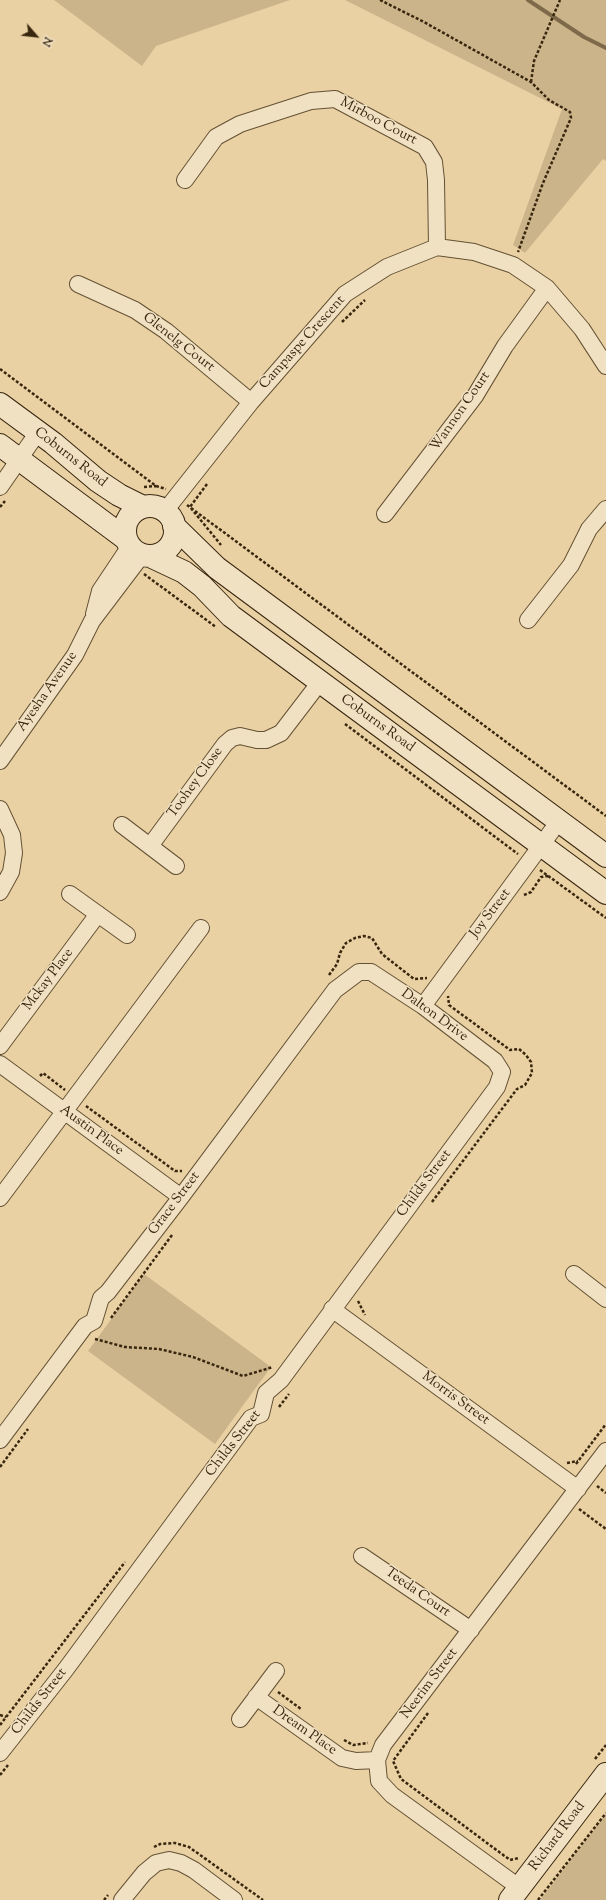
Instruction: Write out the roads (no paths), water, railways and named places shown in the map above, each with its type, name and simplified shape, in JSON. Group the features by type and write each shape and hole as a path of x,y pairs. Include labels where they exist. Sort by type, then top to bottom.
{"street":[{"name":"Mirboo Court","path":"185,180 216,137 240,124 311,101 335,99 425,147 434,162 437,247"},
{"name":"Campaspe Crescent","path":"172,512 251,402 345,294 387,267 437,247 474,252 513,265 547,288 582,329 606,366"},
{"name":"Glenelg Court","path":"78,284 135,310 166,331 251,402"},
{"name":"Wannon Court","path":"385,514 475,396 505,346 547,288"},
{"name":"Coburns Road","path":"0,404 38,432 98,482 118,495 143,507"},
{"path":"0,487 38,432"},
{"name":"Coburns Road","path":"0,445 137,552 184,572 202,586 231,616 320,682 536,854 606,893"},
{"path":"172,512 174,535 172,543 162,552 137,552 126,523 136,511 143,507 151,506 172,512 217,568 606,856"},
{"path":"528,620 570,565 589,529 606,509"},
{"name":"Ayesha Avenue","path":"0,761 75,655 92,621 100,591 137,552"},
{"name":"Toohey Close","path":"150,846 225,744 232,738 240,736 257,740 266,740 281,733 320,682"},
{"path":"0,809 12,835 14,853 11,872 0,892"},
{"name":"Joy Street","path":"423,1006 559,821"},
{"path":"122,825 176,866"},
{"path":"70,894 127,935"},
{"name":"Mckay Place","path":"0,1046 98,914"},
{"path":"0,1198 201,928"},
{"name":"Dalton Drive","path":"359,972 371,972 423,1006 495,1061 502,1072"},
{"name":"Grace Street","path":"0,1440 85,1326 94,1321 101,1298 108,1292 181,1197 335,990 359,972"},
{"name":"Austin Place","path":"0,1064 181,1197"},
{"name":"Childs Street","path":"2,1746 66,1669 251,1418 261,1414 266,1393 281,1380 497,1087 502,1072"},
{"path":"574,1274 606,1299"},
{"name":"Morris Street","path":"332,1309 584,1494"},
{"name":"Neerim Street","path":"377,1760 383,1745 471,1630 584,1494 606,1451"},
{"name":"Teeda Court","path":"362,1556 471,1630"},
{"name":"Dream Place","path":"240,1719 276,1671"},
{"name":"Dream Place","path":"256,1697 342,1758 356,1761 377,1760"},
{"path":"377,1760 379,1781 392,1795 515,1894"},
{"name":"Richard Road","path":"515,1894 606,1774"},
{"path":"122,1900 144,1873 156,1863 169,1860 181,1863 194,1870 234,1900"}],"waterway":[{"path":"528,0 584,37 606,48"}]}
